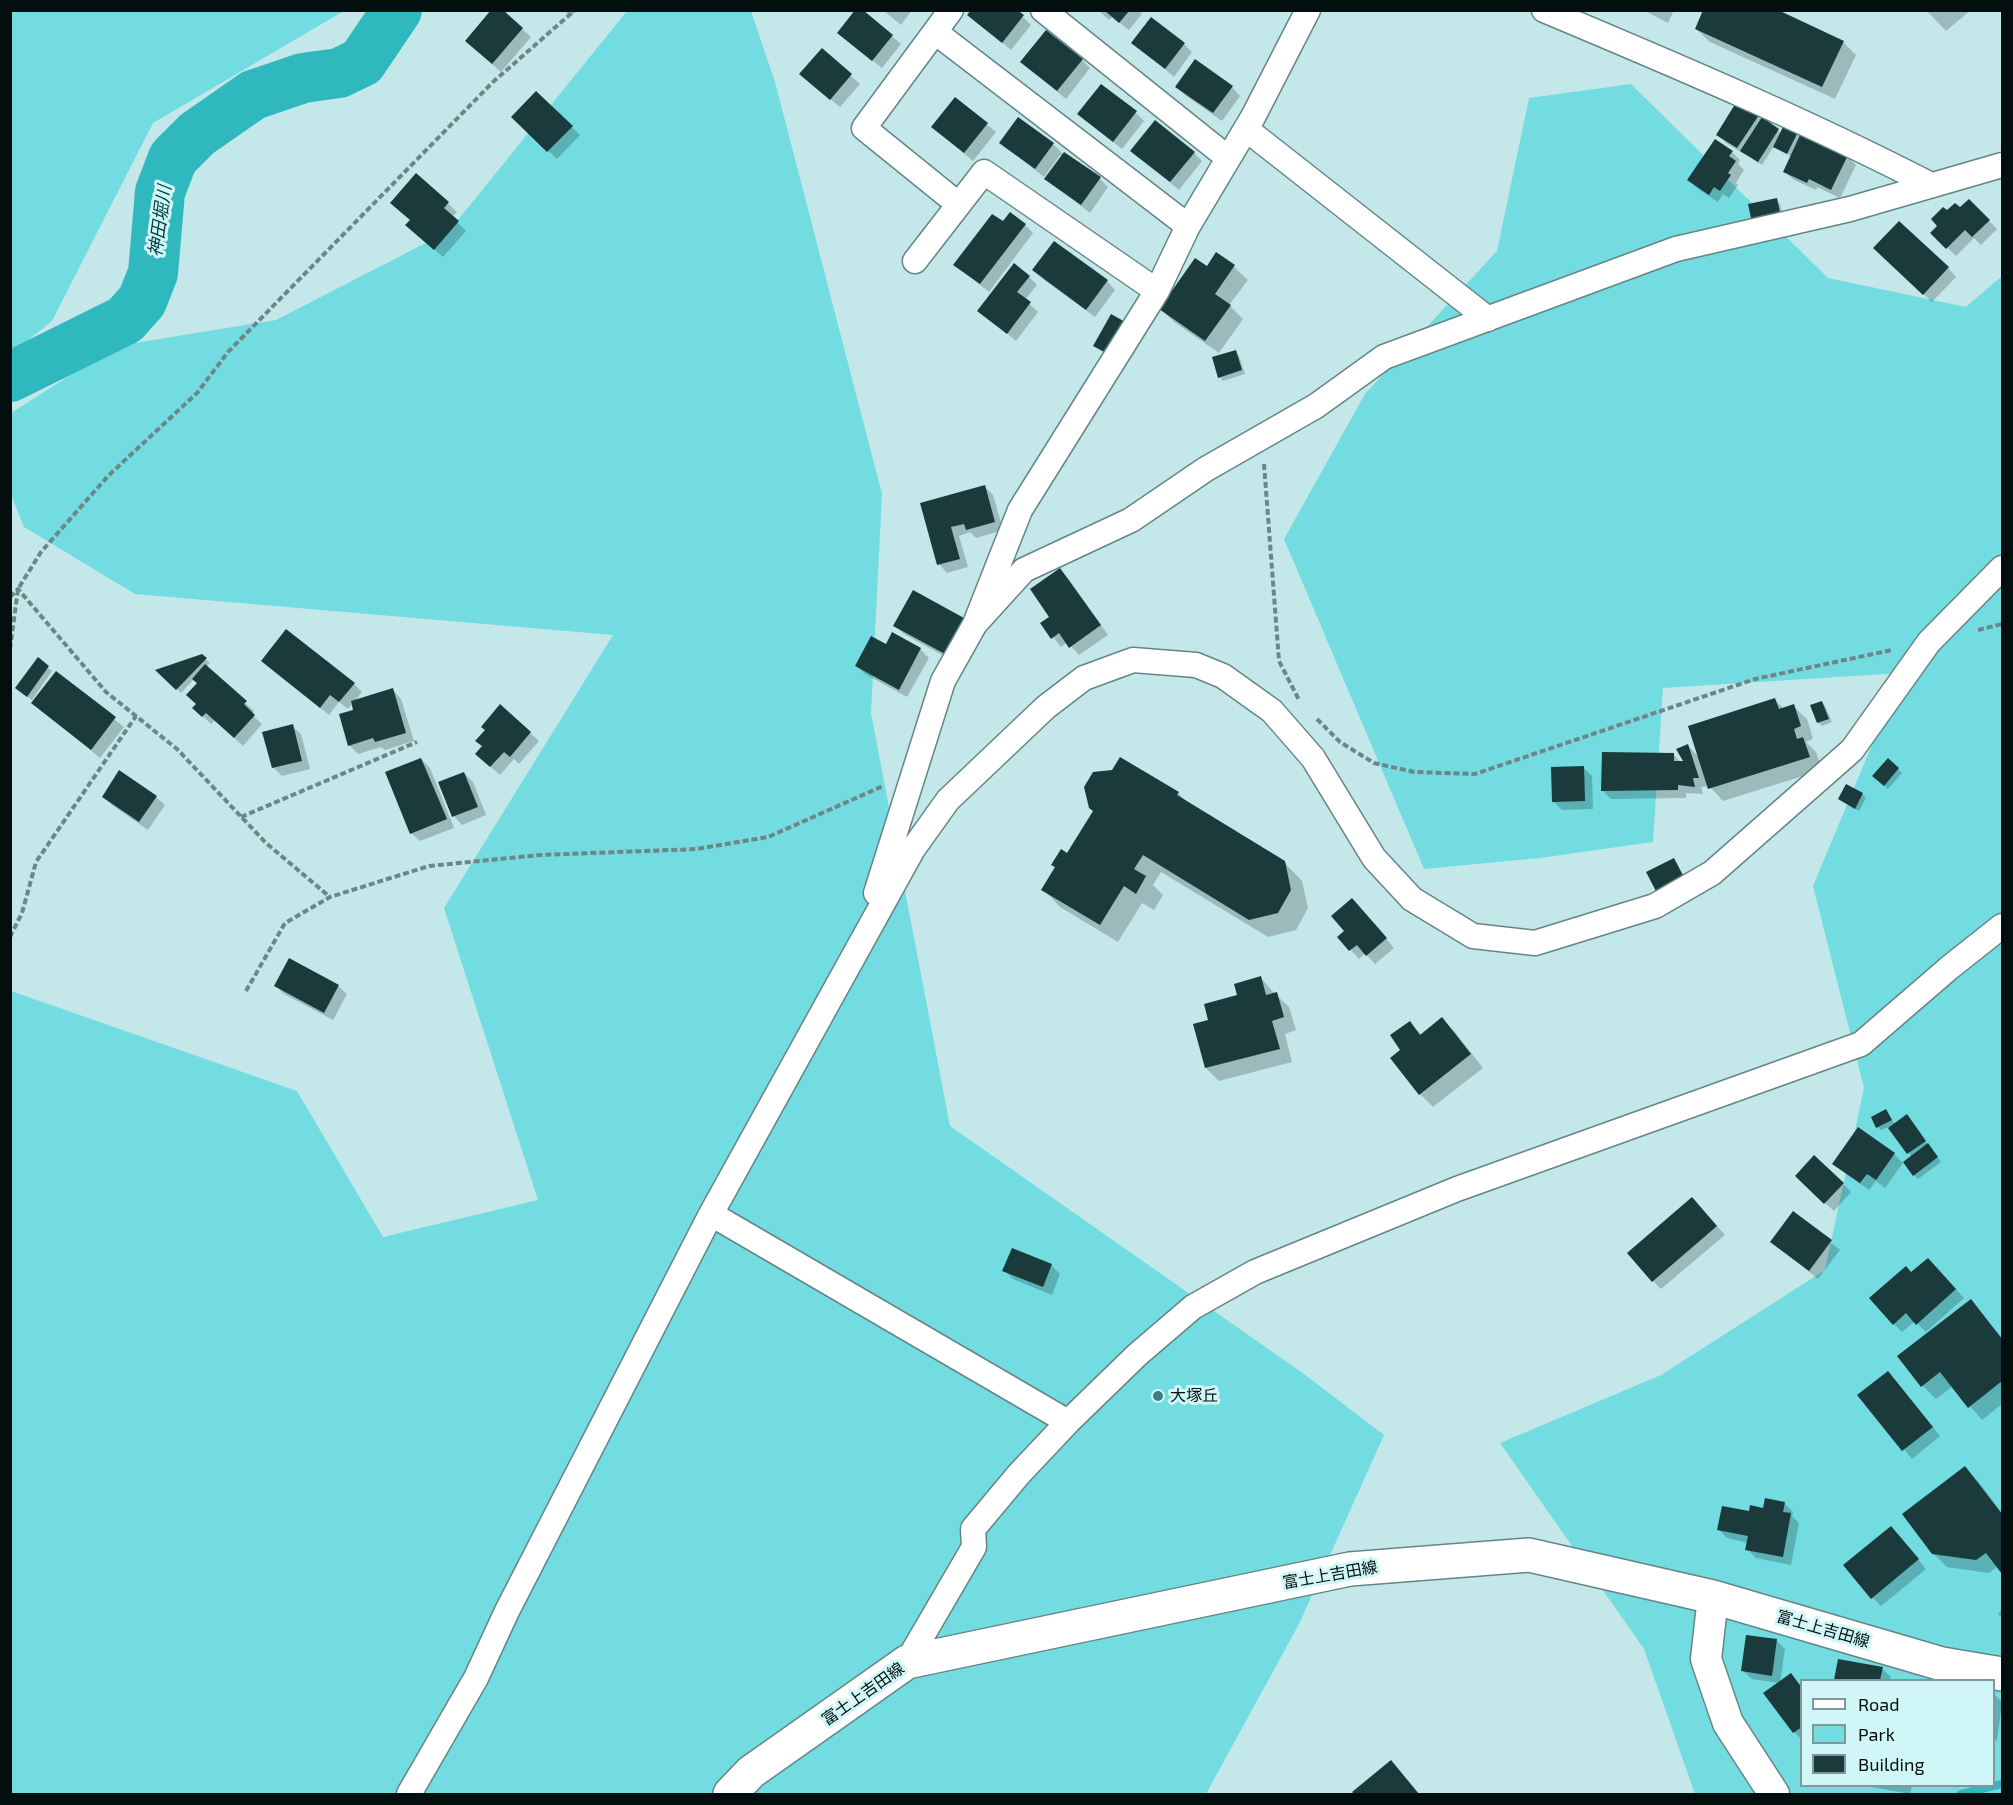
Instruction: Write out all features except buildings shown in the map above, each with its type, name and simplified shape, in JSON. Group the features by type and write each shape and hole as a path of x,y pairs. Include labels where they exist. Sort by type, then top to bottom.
{"main road":[{"name":"富士上吉田線","path":"730,1794 751,1772 907,1662 1350,1569 1529,1555 1713,1597 1942,1664 2002,1674"}],"street":[{"path":"951,10 864,128 958,204"},
{"path":"1043,10 1228,158"},
{"path":"859,947 943,681 975,624 1020,510 1157,291 1188,226 1246,129 1308,10"},
{"path":"1544,10 1742,94 1848,143 1931,185"},
{"path":"935,32 1188,226"},
{"path":"1246,129 1488,319"},
{"path":"975,624 1024,570 1131,520 1206,469 1316,406 1384,357 1676,249 1850,209 1981,173 2002,165"},
{"path":"915,261 984,172 1157,291"},
{"path":"409,1794 476,1678 507,1611 711,1214 913,849 948,800 1046,707 1084,678 1133,660 1196,665 1223,676 1272,711 1313,758 1374,858 1412,899 1473,936 1535,943 1654,906 1712,873 1852,750 1929,642 2002,568"},
{"path":"907,1662 974,1547 973,1529 1019,1474 1068,1422 1137,1355 1193,1307 1255,1272 1457,1190 1861,1044 1949,968 2002,927"},
{"path":"711,1214 1068,1422"},
{"path":"1713,1597 1706,1659 1728,1724 1774,1794"}],"path":[{"path":"10,597 18,589 41,552 108,477 197,393 228,352 493,82 575,10"},
{"path":"1262,437 1279,661 1301,704"},
{"path":"10,649 18,589"},
{"path":"18,589 106,692 177,749 266,843 330,897"},
{"path":"1309,712 1340,742 1374,764 1414,772 1475,774 1755,679 2002,624"},
{"path":"10,937 22,913 36,862 136,716"},
{"path":"241,817 417,742"},
{"path":"246,991 285,923 330,897 429,866 540,855 697,849 768,837 915,773"}],"green space":[{"path":"11,10 344,11 153,123 52,321 11,354"},
{"path":"627,11 751,11 775,82 882,494 871,713 950,1126 1304,1374 1384,1435 1299,1624 1206,1794 11,1794 11,991 297,1091 383,1237 538,1200 444,908 613,635 135,594 24,527 11,495 11,413 116,346 276,320 449,231"},
{"path":"1631,84 1828,278 1966,307 2002,276 2002,1794 1695,1794 1644,1649 1500,1443 1661,1375 1825,1270 1864,1088 1813,886 1902,673 1663,688 1653,842 1540,858 1424,869 1284,539 1365,394 1497,251 1529,98"}],"waterway":[{"name":"神田堀川","path":"10,377 125,320 142,301 153,273 160,192 173,158 197,134 253,95 303,78 339,73 362,62 397,10"},
{"path":"1995,1786 2002,1784"},
{"path":"1961,1794 1990,1787"}],"place":[{"name":"大塚丘","path":"1158,1396"}]}
